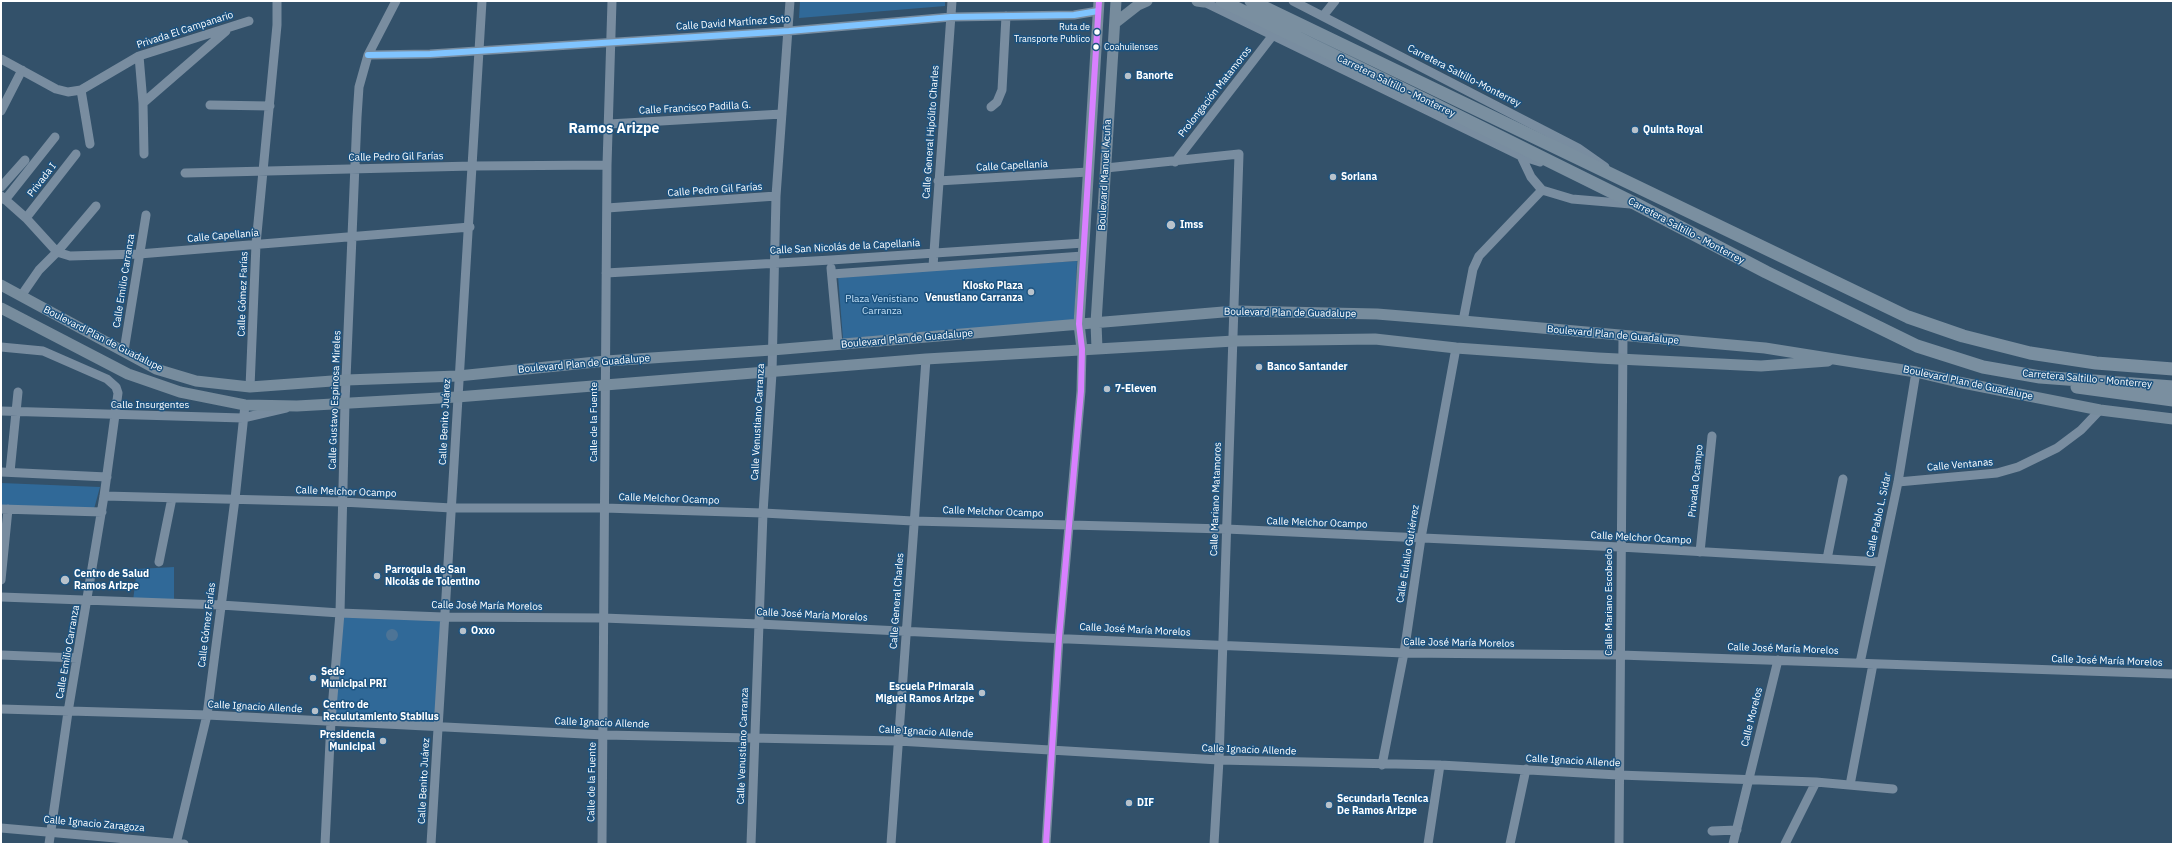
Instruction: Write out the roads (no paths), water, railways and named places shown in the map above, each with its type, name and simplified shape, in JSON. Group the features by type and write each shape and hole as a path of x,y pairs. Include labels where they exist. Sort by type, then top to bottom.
{"highway":[{"name":"Carretera Saltillo - Monterrey","path":"1222,1 1636,204 1766,272 1917,346 1983,367 2040,377 2173,387"},
{"name":"Carretera Saltillo - Monterrey","path":"1251,1 1620,180 1908,317 1963,336 2030,353 2096,363 2173,368"},
{"path":"2040,377 2072,386 2173,400"},
{"path":"2146,397 2173,404"}],"main road":[{"name":"Boulevard Manuel Acuña","path":"1097,349 1096,323 1116,1"},
{"path":"1115,24 1138,5 1147,1"},
{"name":"Boulevard Manuel Acuña","path":"1082,349 1079,324 1099,6"},
{"name":"Boulevard Plan de Guadalupe","path":"1,285 156,368 196,381 250,387 346,380 458,376 606,361 772,350 1235,311 1377,314 1765,348 1916,372 1958,382 2100,410 2173,419"},
{"name":"Boulevard Plan de Guadalupe","path":"1,308 128,374 180,392 245,405 297,406 457,397 926,359 1234,341 1375,339 1456,348 1622,359 1761,366 1809,364 1835,360"}],"street":[{"name":"Calle Gómez Farías","path":"250,387 256,244 277,25 277,1"},
{"name":"Calle Gustavo Espinosa Mireles","path":"325,844 331,721 340,613 345,403 354,169 359,87 368,54 396,1"},
{"name":"Calle Benito Juárez","path":"431,844 452,508 458,376 470,227 482,1"},
{"name":"Calle de la Fuente","path":"602,844 607,165 613,42 612,1"},
{"name":"Calle Venustiano Carranza","path":"751,844 763,513 772,372 776,196 790,1"},
{"name":"Calle General Hipólito Charles","path":"933,266 952,1"},
{"path":"1201,1 1521,156 1561,168"},
{"name":"Carretera Saltillo-Monterrey","path":"1293,1 1578,148 1601,163 1620,180"},
{"path":"1323,16 1335,1"},
{"name":"Calle David Martínez Soto","path":"368,54 400,55 789,31 951,17 1074,15 1099,6"},
{"path":"991,107 997,102 1002,90 1006,16"},
{"name":"Privada El Campanario","path":"1,59 56,89 68,92 81,90 138,56 249,21"},
{"path":"143,103 230,27"},
{"name":"Prolongación Matamoros","path":"1175,162 1273,35"},
{"path":"138,56 143,103 144,154"},
{"path":"1,111 22,70"},
{"path":"81,90 90,144"},
{"path":"210,105 270,106"},
{"name":"Calle Francisco Padilla G.","path":"609,124 782,114"},
{"path":"55,137 3,198 26,218 57,252"},
{"name":"Privada I","path":"26,218 76,154"},
{"name":"Calle Mariano Matamoros","path":"1175,162 1239,154 1219,760 1214,844"},
{"path":"1521,156 1531,177 1542,190 1572,199 1636,204"},
{"path":"1,187 25,160"},
{"path":"1106,168 1175,162"},
{"name":"Calle Pedro Gil Farías","path":"185,173 473,166 607,165"},
{"name":"Calle Capellanía","path":"938,181 1088,172"},
{"path":"1463,321 1474,269 1479,256 1542,190"},
{"name":"Calle Pedro Gil Farías","path":"607,208 776,196"},
{"path":"21,296 39,270 57,252 96,206"},
{"name":"Calle Emilio Carranza","path":"124,351 146,215"},
{"name":"Calle Capellanía","path":"57,252 70,256 139,254 470,227"},
{"name":"Calle San Nicolás de la Capellanía","path":"606,272 868,258 1084,243"},
{"path":"1035,247 1035,259"},
{"path":"974,251 974,263"},
{"path":"832,274 1083,256"},
{"path":"868,258 868,271"},
{"path":"831,260 838,344"},
{"name":"Calle Mariano Escobedo","path":"1619,844 1618,775 1623,336"},
{"name":"Calle Emilio Carranza","path":"1,347 43,350 107,379 116,387 118,393 102,512 68,712 49,844"},
{"name":"Calle Eulalio Gutiérrez","path":"1382,764 1404,653 1421,538 1456,348"},
{"name":"Boulevard Manuel Acuña","path":"1046,844 1059,638 1081,391 1082,349"},
{"name":"Calle General Charles","path":"891,844 926,359"},
{"name":"Calle Pablo L. Sidar","path":"1860,663 1898,482 1916,372"},
{"path":"18,392 16,412 5,472 107,477"},
{"name":"Calle Gómez Farías","path":"179,844 207,716 235,499 245,405"},
{"name":"Calle Insurgentes","path":"1,411 115,416 243,418 297,406"},
{"name":"Calle Ventanas","path":"1898,482 1997,473 2018,467 2058,448 2081,430 2100,410"},
{"name":"Privada Ocampo","path":"1700,552 1712,436"},
{"path":"1827,559 1843,479"},
{"name":"Calle Melchor Ocampo","path":"104,496 342,502 452,508 604,508 763,513 914,521 1226,529 1620,547 1881,562"},
{"path":"159,562 172,498"},
{"path":"1,580 4,509 102,512"},
{"name":"Calle José María Morelos","path":"1,597 221,605 340,613 444,617 603,618 759,624 1404,653 1620,655 2173,674"},
{"path":"1,655 77,658"},
{"name":"Calle Morelos","path":"1733,844 1778,660"},
{"path":"1850,785 1873,664"},
{"name":"Calle Ignacio Allende","path":"1,709 331,721 604,734 898,741 1219,760 1440,765 1618,775 1816,782 1893,789"},
{"path":"1428,844 1440,765"},
{"path":"1510,844 1526,769"},
{"path":"1785,844 1816,782"},
{"name":"Calle Ignacio Zaragoza","path":"1,828 51,831 179,844"},
{"path":"1712,831 1737,830"}],"place":[{"name":"Ruta de Transporte Publico","path":"1097,32"},
{"name":"Coahuilenses","path":"1096,47"},
{"name":"Banorte","path":"1128,76"},
{"name":"Quinta Royal","path":"1635,130"},
{"name":"Soriana","path":"1333,177"},
{"name":"Imss","path":"1171,225"},
{"name":"Kiosko Plaza Venustiano Carranza","path":"1031,292"},
{"name":"Banco Santander","path":"1259,367"},
{"name":"7-Eleven","path":"1107,389"},
{"name":"Parroquia de San Nicolás de Tolentino","path":"377,576"},
{"name":"Centro de Salud Ramos Arizpe","path":"65,580"},
{"name":"Oxxo","path":"463,631"},
{"name":"Sede Municipal PRI","path":"313,678"},
{"name":"Escuela Primaraia Miguel Ramos Arizpe","path":"982,693"},
{"name":"Centro de Reculutamiento Stabilus","path":"315,711"},
{"name":"Presidencia Municipal","path":"383,741"},
{"name":"DIF","path":"1129,803"},
{"name":"Secundaria Tecnica De Ramos Arizpe","path":"1329,805"}],"district":[{"name":"Ramos Arizpe","path":"614,129"}],"park label":[{"name":"Plaza Venistiano Carranza","path":"882,304"}]}
